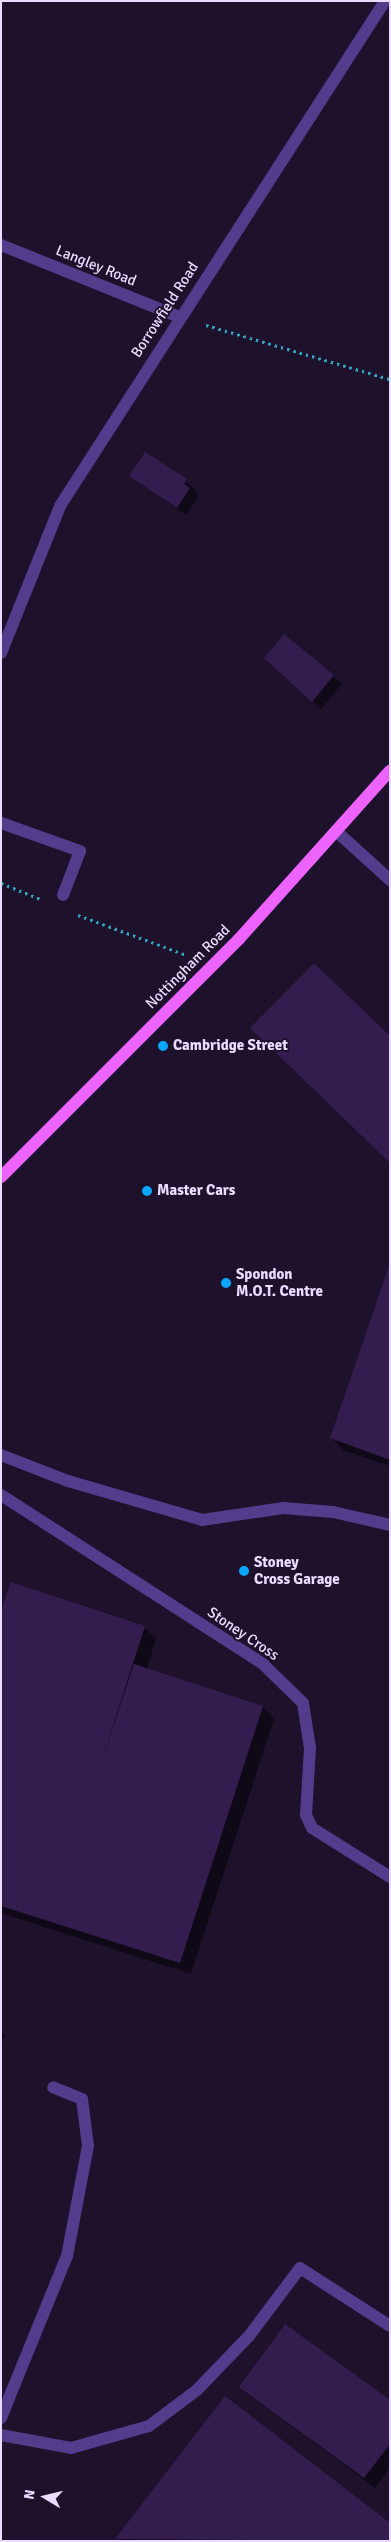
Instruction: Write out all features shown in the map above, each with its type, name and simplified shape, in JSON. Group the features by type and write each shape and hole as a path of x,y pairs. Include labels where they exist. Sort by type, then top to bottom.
{"main road":[{"name":"Nottingham Road","path":"3,1172 213,965 390,771"}],"street":[{"name":"Borrowfield Road","path":"1,653 60,506 179,317 385,1"},
{"name":"Langley Road","path":"1,245 179,317"},
{"path":"1,823 80,851 64,895"},
{"path":"336,830 390,880"},
{"path":"1,1455 68,1481 202,1520 283,1508 333,1512 390,1525"},
{"name":"Stoney Cross","path":"1,1494 263,1664 303,1703 310,1748 306,1815 312,1828 390,1877"},
{"path":"1,2418 67,2256 88,2146 82,2099 53,2087"},
{"path":"1,2435 71,2448 149,2426 197,2390 249,2336 300,2268 390,2326"}],"path":[{"path":"179,317 390,379"},
{"path":"1,883 58,907 213,965"},
{"path":"58,907 64,895"}],"building":[{"path":"145,452 187,479 184,484 190,488 177,508 129,476"},
{"path":"284,634 334,675 312,702 264,658"},
{"path":"314,963 390,1036 390,1163 250,1028"},
{"path":"390,1263 390,1460 330,1438"},
{"path":"11,1582 145,1626 99,1770 134,1664 263,1706 180,1963 1,1906 1,1611"},
{"path":"285,2324 390,2400 390,2444 364,2478 239,2387"},
{"path":"225,2396 390,2523 390,2541 115,2539"}],"place":[{"name":"Cambridge Street","path":"163,1046"},
{"name":"Master Cars","path":"147,1191"},
{"name":"Spondon M.O.T. Centre","path":"226,1283"},
{"name":"Stoney Cross Garage","path":"244,1571"}]}
